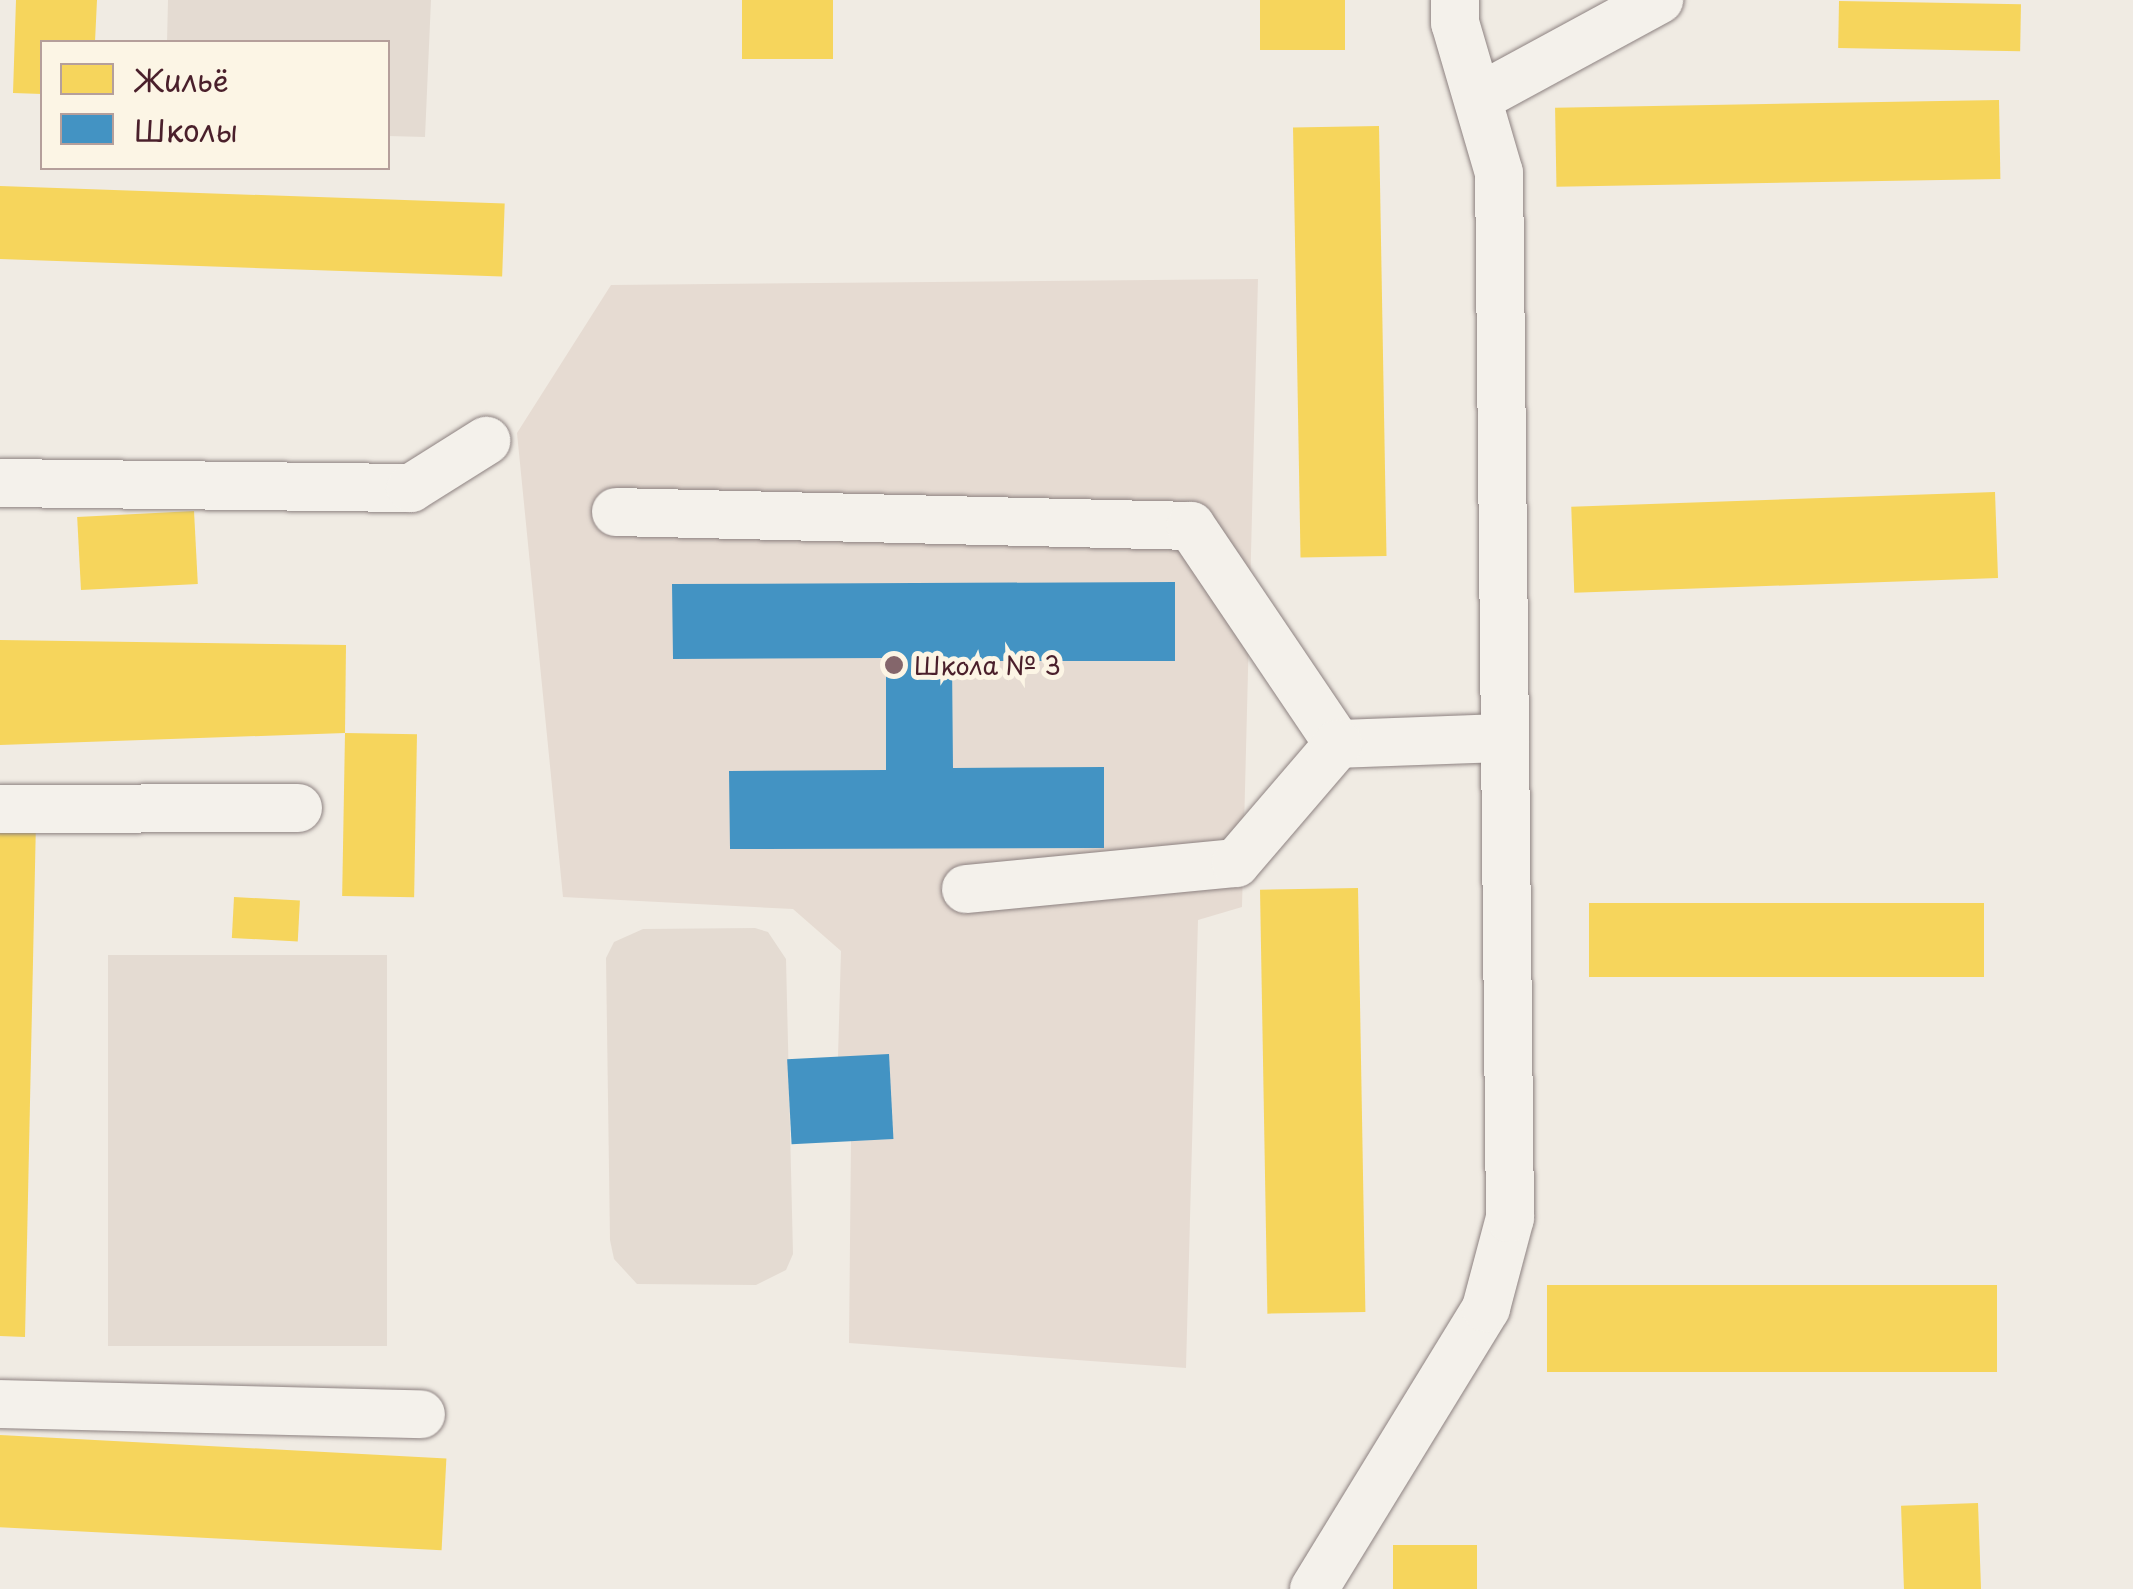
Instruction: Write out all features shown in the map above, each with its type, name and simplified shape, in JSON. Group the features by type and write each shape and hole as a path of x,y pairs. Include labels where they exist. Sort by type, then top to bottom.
{"lane":[{"path":"1314,1589 1486,1308 1510,1218 1499,173 1455,23 1454,0"},
{"path":"1480,98 1659,0"},
{"path":"0,482 412,488 486,442"},
{"path":"616,512 1191,526 1338,744"},
{"path":"966,889 1236,863 1338,744 1505,738"},
{"path":"0,809 298,808"},
{"path":"0,1404 421,1414"}],"shaded area":[{"path":"168,0 431,0 425,137 390,136 390,40 167,40"},
{"name":"Школа № 3","path":"1258,279 1242,907 1198,920 1186,1368 849,1343 851,1141 893,1139 838,1057 841,951 793,909 563,897 517,433 611,285"},
{"path":"755,928 768,932 786,959 793,1254 786,1270 756,1285 637,1284 614,1259 610,1240 606,958 614,942 643,929"},
{"path":"108,955 387,955 387,1346 108,1346"}],"building: Жильё":[{"path":"16,0 97,0 95,40 40,40 40,94 13,93"},
{"path":"742,0 833,0 833,59 742,59"},
{"path":"1260,0 1345,0 1345,50 1260,50"},
{"path":"1839,1 2021,4 2020,51 1838,48"},
{"path":"1999,100 2000,179 1556,187 1555,108"},
{"path":"1379,126 1387,556 1301,557 1293,128"},
{"path":"0,186 505,204 502,277 0,259"},
{"path":"1995,492 1998,578 1574,593 1571,507"},
{"path":"194,511 198,584 81,590 77,517"},
{"path":"0,640 346,645 345,733 0,745"},
{"path":"345,733 417,734 414,897 342,896"},
{"path":"0,820 36,820 25,1337 0,1336"},
{"path":"1358,888 1365,1312 1267,1314 1260,890"},
{"path":"234,897 300,900 298,941 232,938"},
{"path":"1589,903 1984,903 1984,977 1589,977"},
{"path":"1547,1285 1997,1285 1997,1372 1547,1372"},
{"path":"0,1435 446,1458 442,1550 0,1527"},
{"path":"1978,1503 1981,1589 1904,1589 1901,1506"},
{"path":"1393,1545 1477,1545 1477,1589 1393,1589"}],"building: Школы":[{"path":"1175,582 1175,661 952,661 953,768 1104,767 1104,848 730,849 729,771 886,770 886,658 673,659 672,584"},
{"path":"889,1054 893,1139 792,1144 787,1059"}],"place":[{"name":"Школа № 3","path":"894,665"}]}
